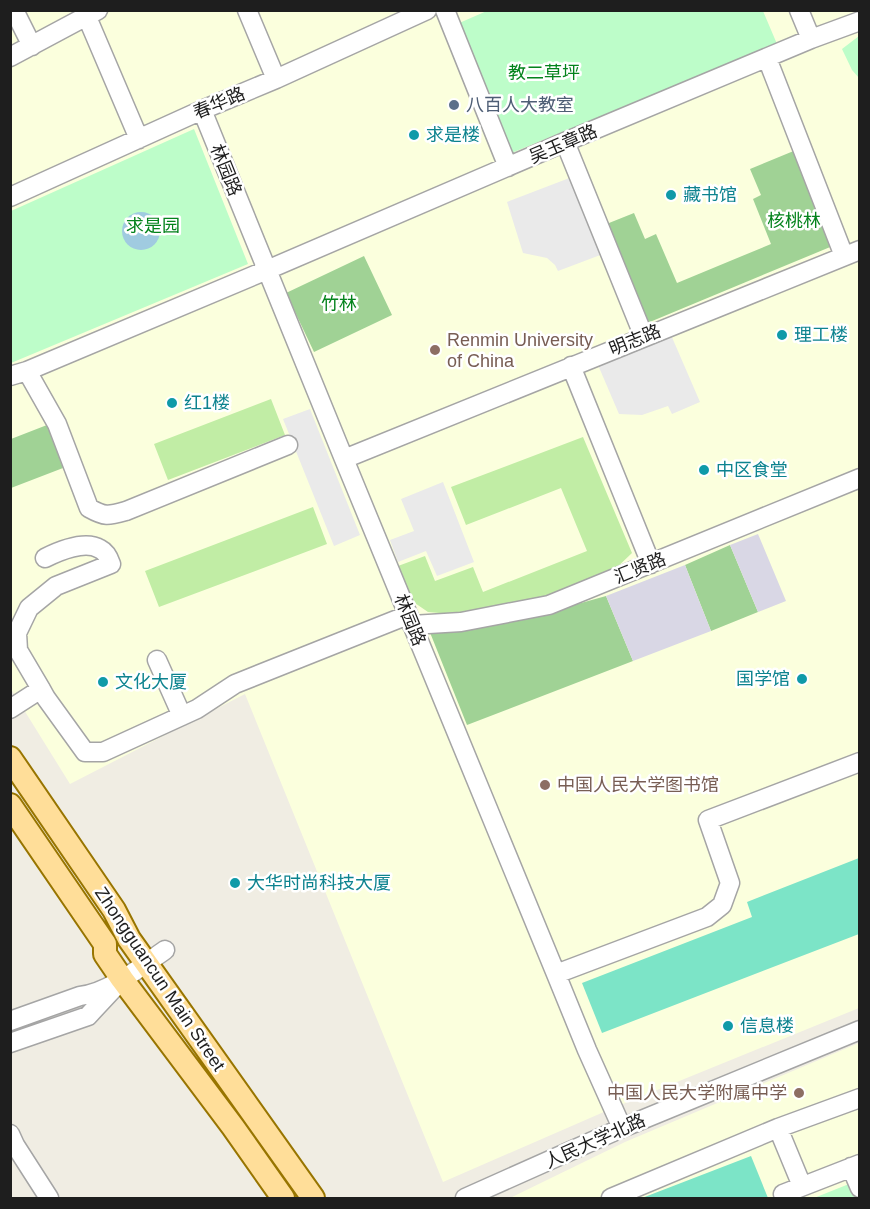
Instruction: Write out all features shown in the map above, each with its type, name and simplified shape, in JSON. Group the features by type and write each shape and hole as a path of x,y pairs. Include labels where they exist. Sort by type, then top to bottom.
{"main road":[{"name":"Zhongguancun Main Street","path":"10,758 114,910 129,939 313,1198"},
{"name":"Zhongguancun Main Street","path":"10,805 105,944 105,954 122,979 283,1198"}],"street":[{"path":"14,10 32,46"},
{"path":"247,10 276,79"},
{"name":"春华路","path":"10,197 427,10"},
{"path":"444,10 508,167"},
{"path":"799,10 810,39"},
{"path":"10,57 92,14 139,139"},
{"name":"吴玉章路","path":"19,373 810,39 860,21"},
{"path":"766,58 852,253"},
{"name":"林园路","path":"202,110 587,1050 622,1128"},
{"path":"565,142 644,337"},
{"name":"明志路","path":"344,459 852,253"},
{"path":"571,366 651,564"},
{"path":"19,373 57,424 89,508 99,513 109,515 126,511 288,445"},
{"name":"汇贤路","path":"41,689 85,752 103,752 196,709 235,684 410,620 461,622 549,605 860,478"},
{"path":"10,709 41,689 18,650 17,633 29,608 56,586 111,564 108,555 99,548 88,546 64,549 45,558"},
{"path":"157,660 182,716"},
{"path":"556,974 707,917 722,905 730,883 708,820 860,762"},
{"path":"10,1021 101,990 122,979 165,950"},
{"path":"10,1043 88,1016 122,979"},
{"name":"人民大学北路","path":"465,1198 622,1128 860,1030"},
{"path":"610,1198 778,1128 860,1098"},
{"path":"778,1128 802,1186"},
{"path":"10,1134 49,1198"},
{"path":"785,1198 783,1194 855,1166 860,1188"}],"shaded area":[{"name":"Renmin University of China","path":"11,11 859,11 859,1008 613,1108 443,1182 245,694 70,784 11,689"},
{"path":"572,177 603,254 558,271 547,258 523,253 507,202"},
{"path":"671,335 700,402 672,414 668,406 642,415 619,414 598,365"},
{"path":"310,409 360,535 334,546 283,419"},
{"path":"443,482 474,562 437,576 426,551 398,562 390,540 414,531 401,499"},
{"path":"758,534 786,601 758,612 730,545"},
{"path":"685,565 711,631 633,661 606,596"},
{"name":"中国人民大学附属中学","path":"859,1043 859,1198 510,1198 625,1142"}],"green space":[{"name":"教二草坪","path":"489,10 763,11 777,44 509,154 457,24"},
{"path":"859,36 859,78 852,70 842,49"},
{"name":"求是园","path":"194,129 248,264 11,363 11,211"},
{"name":"核桃林","path":"796,150 835,245 645,324 604,225 634,213 645,239 656,234 677,283 771,244 753,199 761,195 750,169"},
{"name":"竹林","path":"364,256 392,315 314,352 286,293"},
{"path":"271,399 285,435 168,480 154,444"},
{"path":"47,425 63,468 11,488 11,439"},
{"path":"583,437 632,553 611,573 543,600 474,616 428,612 409,599 398,566 425,556 435,581 473,567 483,592 587,551 561,488 466,525 451,487"},
{"path":"313,507 327,544 159,607 145,571"},
{"path":"730,545 758,612 711,631 685,565"},
{"path":"606,596 633,661 467,725 429,630 556,610"},
{"path":"859,858 859,934 602,1033 582,983 752,917 747,902"},
{"path":"751,1156 768,1198 642,1198"},
{"path":"859,1180 859,1198 814,1198"}],"water":[{"path":"141,212 154,218 160,231 154,244 141,250 128,244 122,231 128,218"}],"place":[{"name":"八百人大教室","path":"454,105"},
{"name":"求是楼","path":"414,135"},
{"name":"藏书馆","path":"671,195"},
{"name":"理工楼","path":"782,335"},
{"name":"Renmin University of China","path":"435,350"},
{"name":"红1楼","path":"172,403"},
{"name":"中区食堂","path":"704,470"},
{"name":"国学馆","path":"802,679"},
{"name":"文化大厦","path":"103,682"},
{"name":"中国人民大学图书馆","path":"545,785"},
{"name":"大华时尚科技大厦","path":"235,883"},
{"name":"信息楼","path":"728,1026"},
{"name":"中国人民大学附属中学","path":"799,1093"}]}
